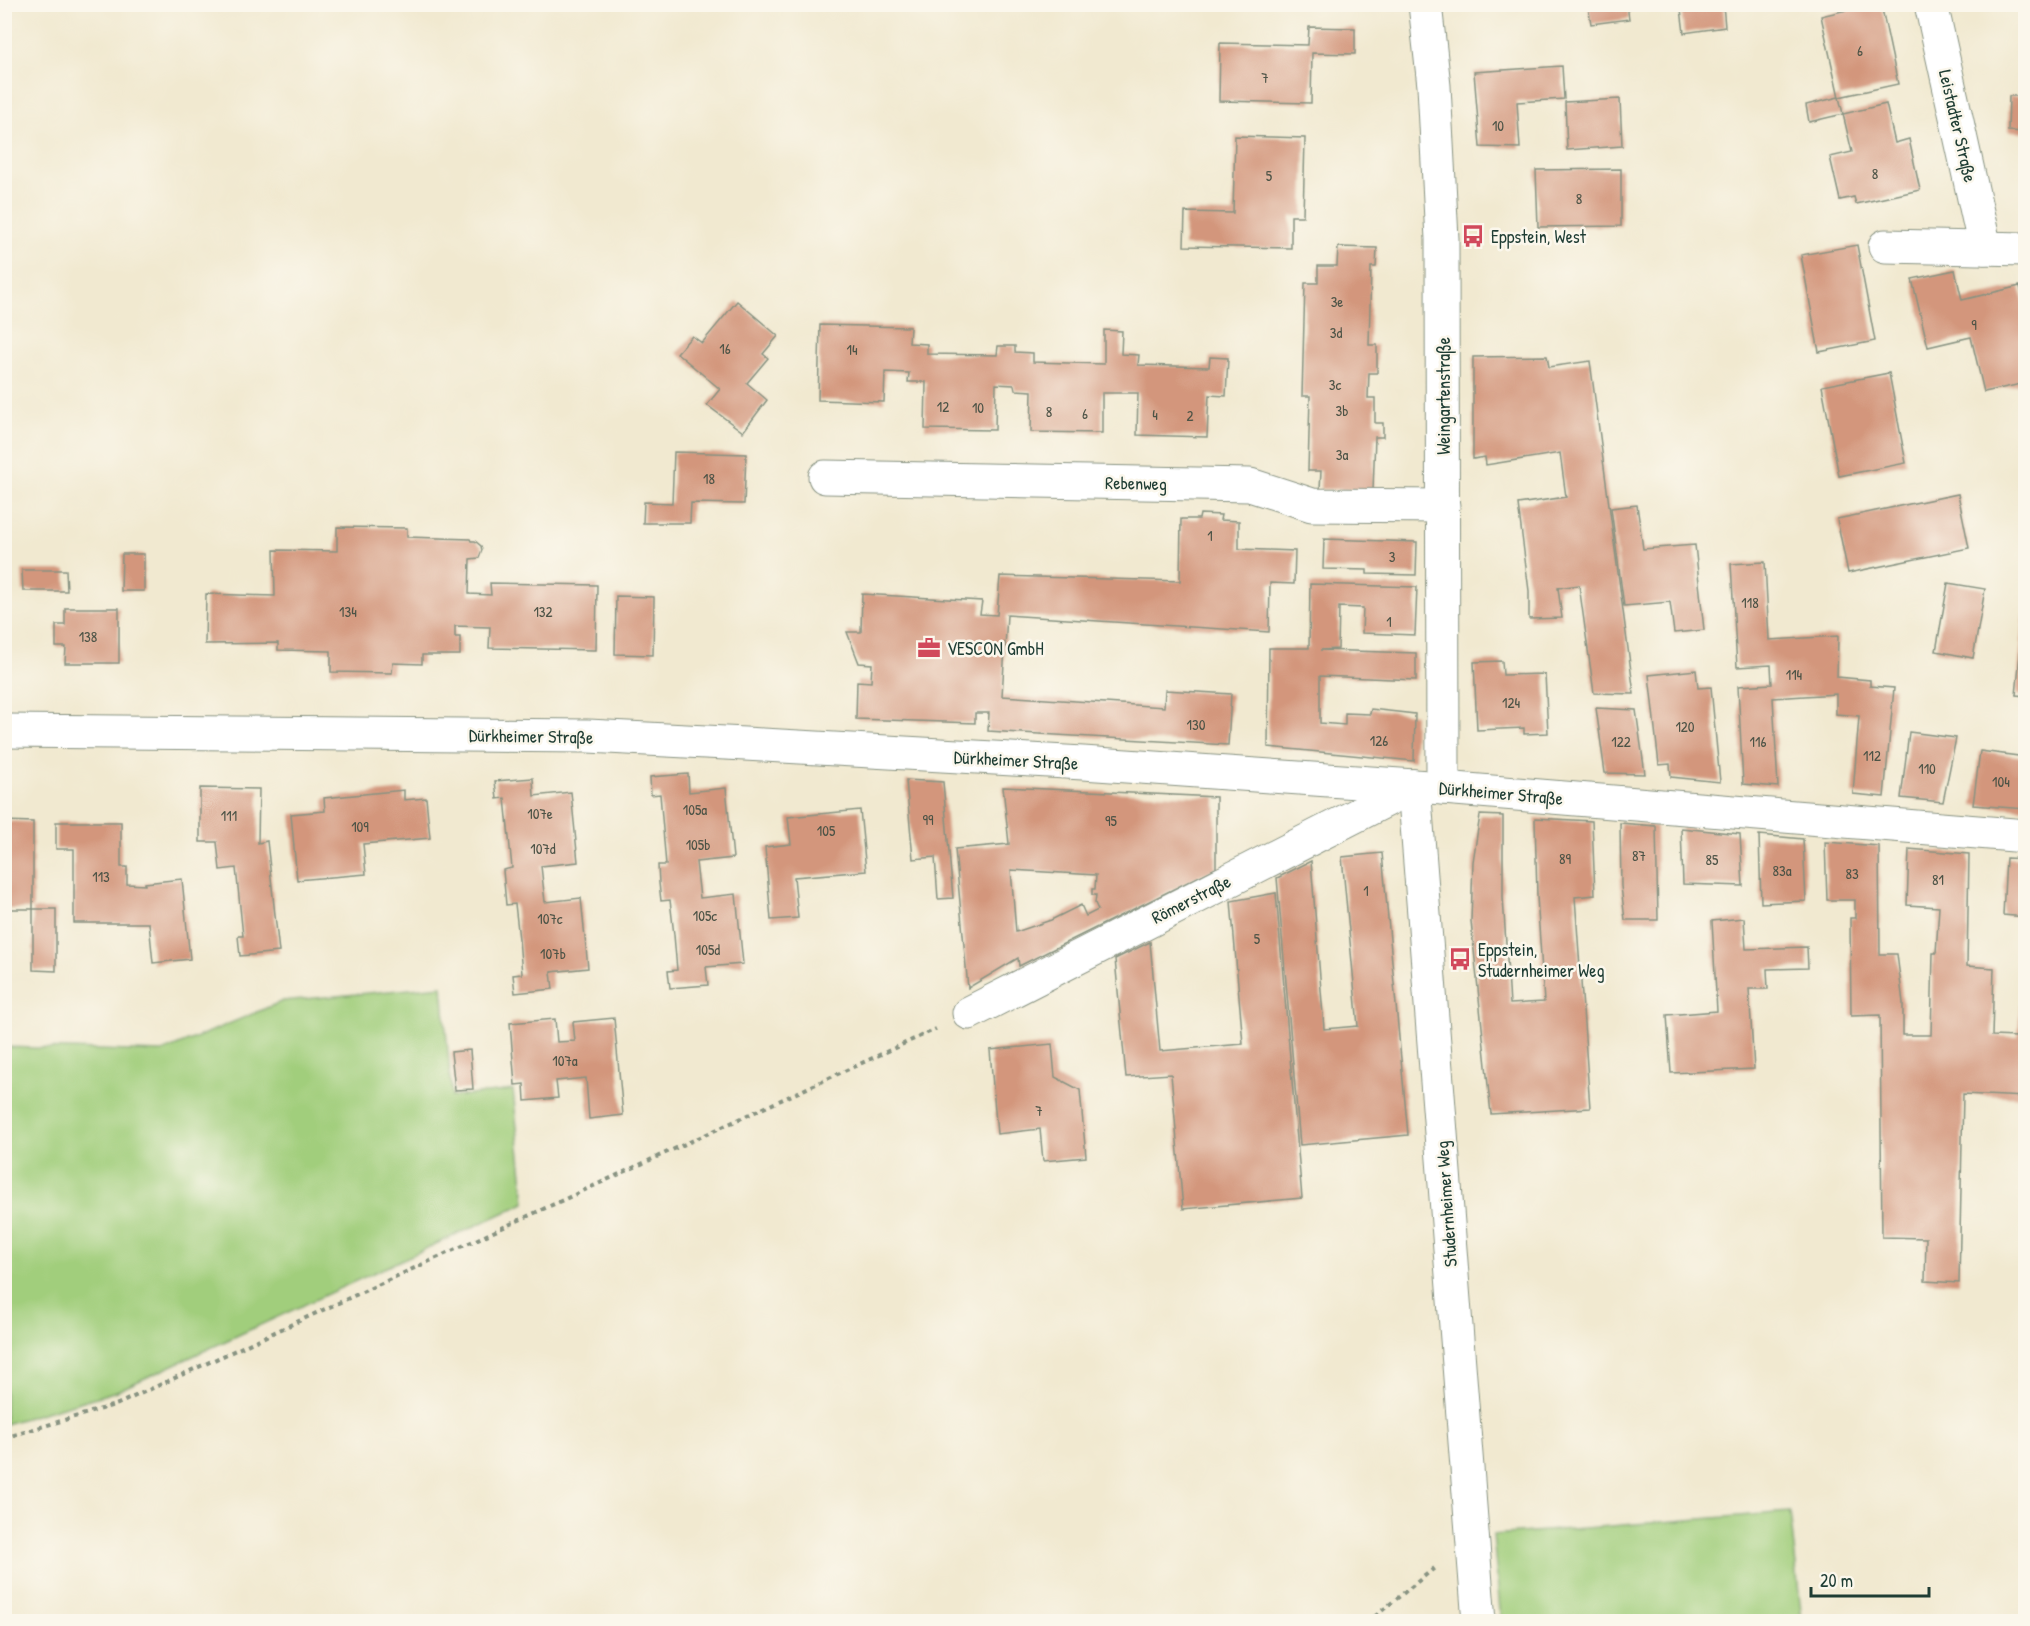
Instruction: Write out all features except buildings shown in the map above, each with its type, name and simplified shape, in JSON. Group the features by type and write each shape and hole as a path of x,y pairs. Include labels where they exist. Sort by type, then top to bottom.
{"street":[{"name":"Weingartenstraße","path":"1425,4 1434,86 1441,189 1443,506 1428,787"},
{"name":"Leistadter Straße","path":"1931,4 1985,248"},
{"path":"1885,246 2025,249"},
{"name":"Rebenweg","path":"825,477 1250,485 1312,505 1443,506"},
{"name":"Dürkheimer Straße","path":"4,731 588,736 1083,763 1428,787 2025,837"},
{"name":"Römerstraße","path":"969,1013 1428,787"},
{"name":"Studernheimer Weg","path":"1428,787 1472,1537 1479,1622"}],"path":[{"path":"4,1438 118,1404 969,1013"},
{"path":"1368,1622 1472,1537"}],"green space":[{"path":"442,986 452,1097 513,1090 525,1203 117,1391 5,1424 5,1047 162,1052 283,1001"},
{"path":"1790,1512 1802,1621 1501,1621 1493,1535"}],"place":[{"name":"Eppstein, West","path":"1473,236"},
{"name":"VESCON GmbH","path":"929,648"},
{"name":"Eppstein, Studernheimer Weg","path":"1460,959"}]}
